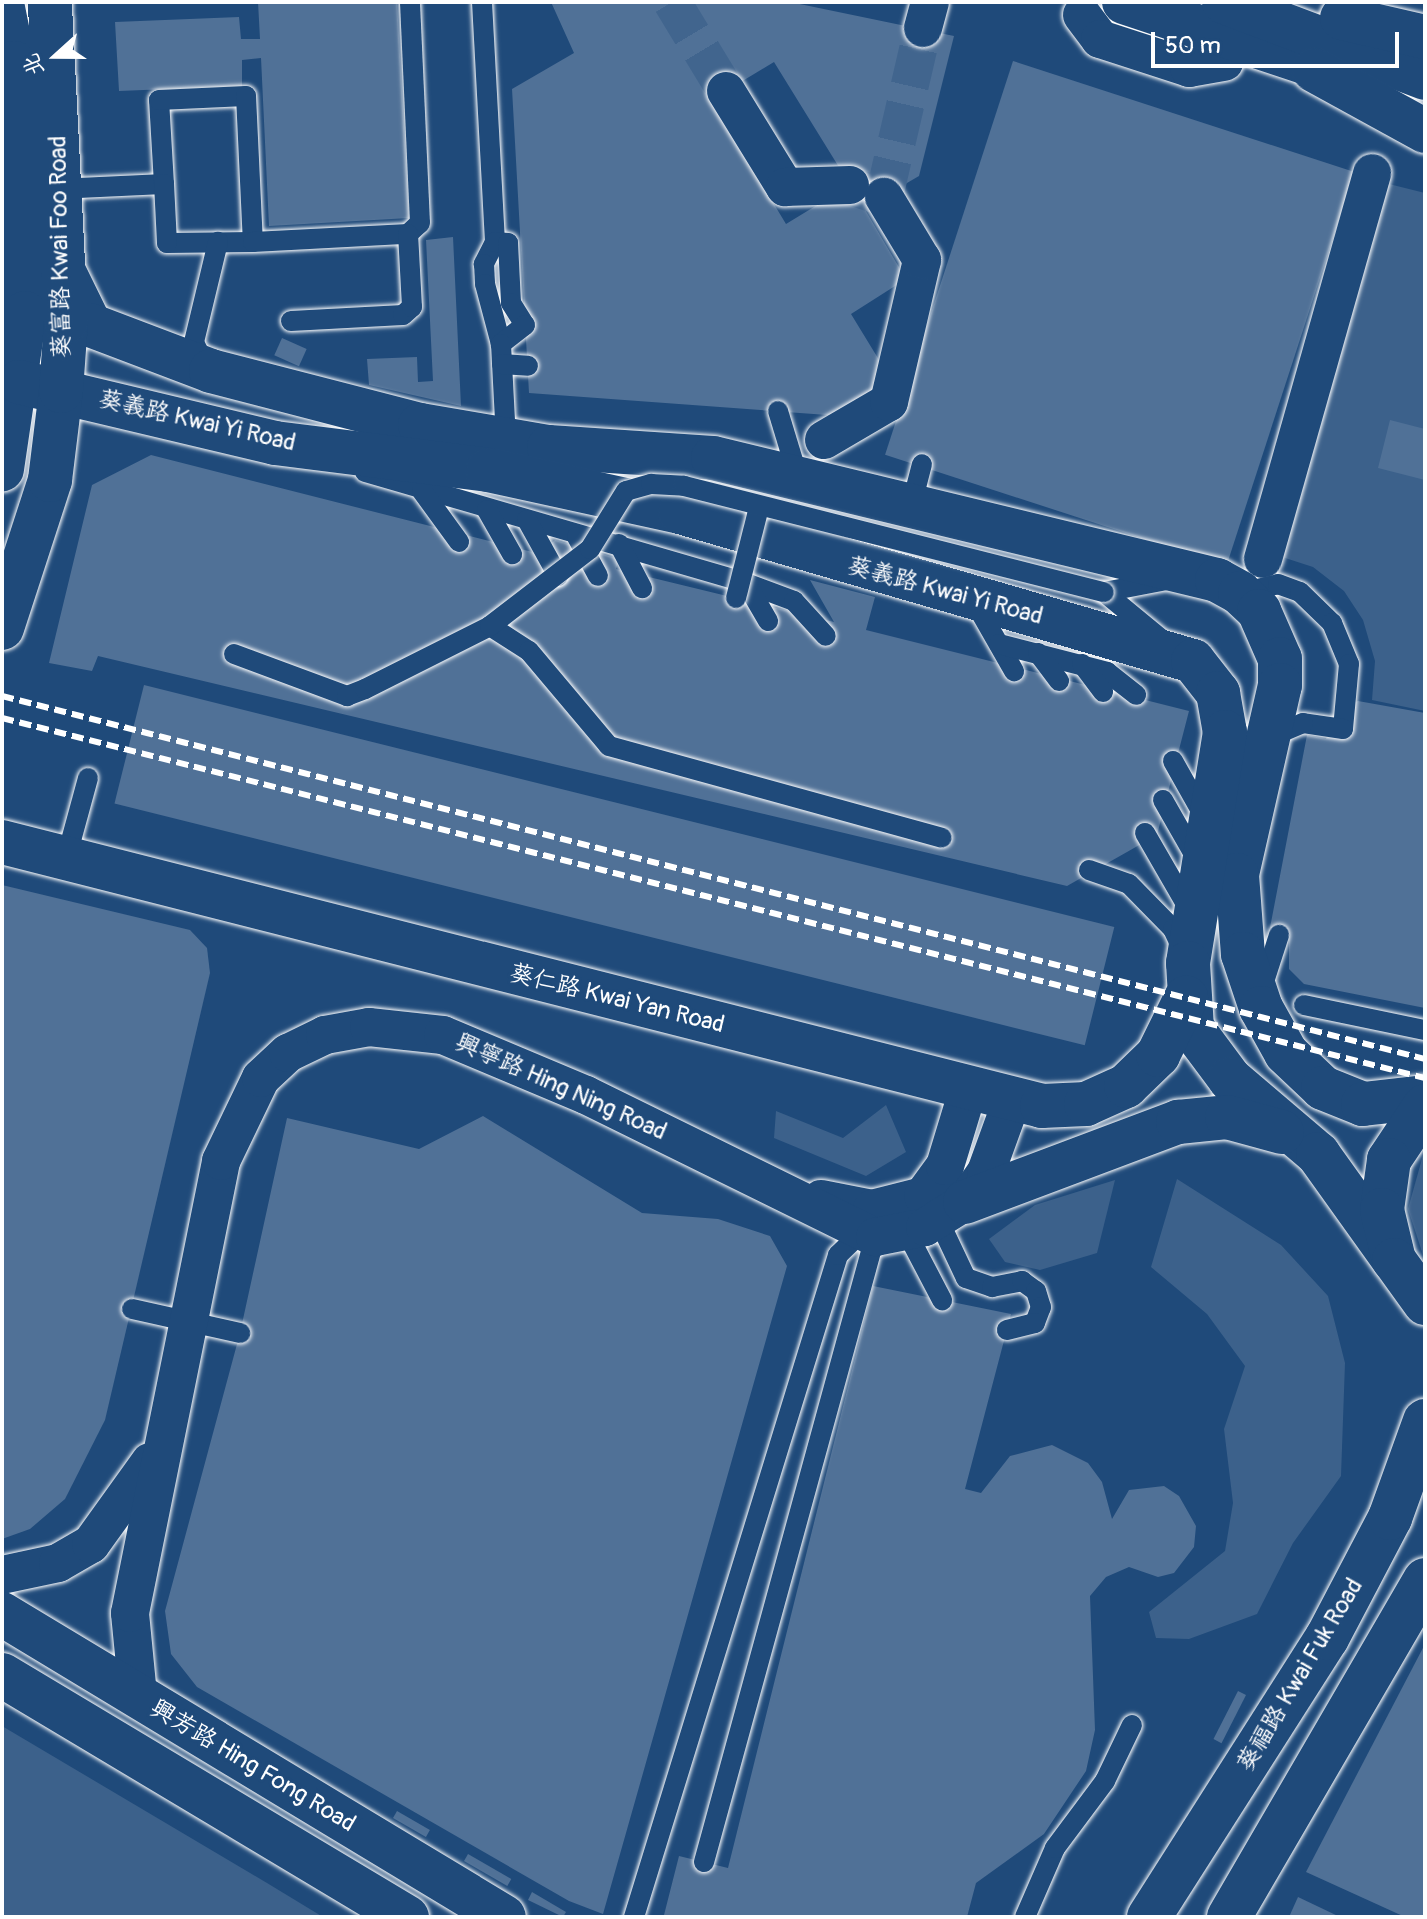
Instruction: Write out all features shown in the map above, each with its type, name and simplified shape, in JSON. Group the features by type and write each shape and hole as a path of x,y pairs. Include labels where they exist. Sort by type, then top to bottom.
{"main road":[{"path":"1124,2 1314,70 1425,96"},
{"path":"1224,2 1425,78"},
{"path":"1295,2 1425,37"},
{"path":"1376,2 1425,27"},
{"name":"葵富路 Kwai Foo Road","path":"2,3 41,190 63,270 61,391 50,480 2,628"},
{"name":"葵富路 Kwai Foo Road","path":"2,469 19,382 41,190 53,14"},
{"path":"1314,70 1425,131"},
{"name":"葵義路 Kwai Yi Road","path":"63,270 72,301 103,334 211,371 420,425 506,439 713,458 804,455 917,484 1196,575 1251,576 1259,611 1280,659 1236,899 1243,954 1261,1008 1286,1053 1323,1088 1363,1104 1425,1097"},
{"name":"葵義路 Kwai Yi Road","path":"19,382 275,443 488,470 680,512 974,601 1176,652 1208,675 1225,712 1187,981 1192,1028 1213,1061 1318,1154 1409,1282"},
{"path":"781,545 763,533 757,503 776,478 804,455"},
{"name":"葵仁路 Kwai Yan Road","path":"2,842 1012,1100 1064,1107 1126,1086 1158,1055 1187,981"},
{"path":"1425,1106 1400,1137 1384,1184 1425,1338"},
{"path":"909,1225 1202,1117 1252,1121 1318,1154"},
{"name":"葵福路 Kwai Fuk Road","path":"1149,1917 1327,1638 1390,1518 1425,1421"},
{"path":"1229,1917 1425,1580"},
{"name":"興芳路 Hing Fong Road","path":"2,1614 504,1917"},
{"path":"2,1675 407,1917"}],"street":[{"path":"1077,9 1100,39 1189,68 1224,62"},
{"path":"726,91 785,187 867,191 922,260 889,402 804,455"},
{"path":"1251,576 1372,173"},
{"name":"興寧路 Hing Ning Road","path":"138,1695 130,1613 186,1320 237,1116 261,1078 325,1035 369,1027 443,1035 791,1192 909,1225"},
{"name":"興寧路 Hing Ning Road","path":"791,1192 872,1209 923,1196 945,1166 969,1087"},
{"path":"909,1225 986,1172 1012,1100"},
{"name":"興寧路 Hing Ning Road","path":"2,1575 58,1563 91,1544 131,1495 168,1423"}],"lane":[{"path":"253,242 246,96 159,100 167,243 253,242 408,234 420,223 410,2"},
{"path":"482,2 495,242 484,264 485,284 501,354 506,439"},
{"path":"1224,62 1273,55"},
{"path":"41,190 164,184"},
{"path":"291,321 403,315 412,307 408,234"},
{"path":"211,371 194,342 218,242"},
{"path":"495,242 508,243 511,303 525,325 501,354"},
{"path":"501,354 528,366"},
{"path":"778,411 804,455"},
{"path":"275,443 487,510 619,544 741,591 794,601 826,636"},
{"path":"234,654 347,696 490,626 590,549 626,491 684,486 1104,592 1196,575"},
{"path":"419,489 459,542"},
{"path":"741,591 759,507"},
{"path":"487,510 512,554"},
{"path":"527,520 558,576"},
{"path":"574,532 598,576"},
{"path":"619,544 642,588"},
{"path":"1251,576 1300,592 1332,623 1349,664 1343,729 1287,726 1265,745"},
{"path":"741,591 768,621"},
{"path":"1104,592 1176,652"},
{"path":"974,601 1014,671"},
{"path":"490,626 521,643 609,746 942,838"},
{"path":"999,644 1107,672 1136,695"},
{"path":"1038,653 1059,681"},
{"path":"1082,664 1103,692"},
{"path":"1173,761 1205,846"},
{"path":"66,859 88,778"},
{"path":"1163,800 1205,846"},
{"path":"1142,838 1159,857 1194,918"},
{"path":"1089,870 1129,884 1151,903 1173,929 1187,981"},
{"path":"1261,1008 1279,935"},
{"path":"1304,1005 1425,1030"},
{"path":"909,1225 942,1300"},
{"path":"909,1225 966,1278 992,1287 1022,1281 1036,1291 1035,1323 1007,1330"},
{"path":"704,1862 909,1225"},
{"path":"634,1917 838,1255 909,1225"},
{"path":"132,1309 240,1333"},
{"path":"1025,1917 1055,1848 1105,1781 1132,1725"}],"shaded area":[{"path":"1385,183 1425,193 1425,711 1372,700 1375,661 1363,620 1344,591 1313,567 1279,556"},
{"path":"886,1105 906,1152 866,1176 774,1138 776,1111 843,1138"},
{"path":"1425,1148 1425,1261 1408,1209"},
{"path":"1177,1179 1281,1245 1328,1296 1345,1363 1341,1476 1293,1543 1257,1614 1189,1639 1156,1638 1149,1612 1225,1551 1233,1503 1224,1429 1245,1366 1207,1314 1151,1267"},
{"path":"1115,1180 1097,1253 1040,1270 1005,1262 989,1239 1035,1205"},
{"path":"2,1726 267,1883 323,1917 2,1917"}],"building":[{"path":"258,2 397,2 409,218 269,226 261,58 242,60 242,86 119,91 115,22 239,17 241,39 260,39"},
{"path":"551,2 790,2 954,36 919,176 864,208 906,279 851,314 884,368 877,394 841,416 529,393 512,89 574,53","holes":["774,62 850,185 786,224 711,100"]},
{"path":"1013,61 1354,172 1226,566 885,455"},
{"path":"453,237 461,406 369,385 367,359 417,357 418,382 433,381 426,240"},
{"path":"282,338 307,349 299,366 274,355"},
{"path":"1390,420 1425,429 1425,480 1378,468"},
{"path":"151,455 540,554 555,540 619,559 616,569 834,622 810,580 875,597 866,630 1189,711 1157,835 1067,886 98,656 92,671 49,663 92,485"},
{"path":"144,685 1114,927 1085,1045 114,803"},
{"path":"1358,701 1425,713 1425,1008 1304,984 1289,969 1289,937 1269,933 1307,735 1326,739 1338,709"},
{"path":"2,885 190,930 207,948 210,973 105,1420 65,1499 30,1529 2,1539"},
{"path":"483,1116 642,1213 718,1219 770,1236 787,1266 603,1914 569,1901 197,1687 171,1654 165,1611 240,1333 287,1118 419,1149"},
{"path":"873,1286 1011,1314 965,1489 981,1493 1010,1456 1052,1445 1088,1463 1102,1482 1112,1519 1129,1490 1164,1486 1179,1496 1196,1526 1194,1547 1174,1573 1158,1577 1129,1567 1106,1577 1090,1596 1095,1730 1086,1771 1044,1834 976,1883 967,1917 664,1915 679,1856 728,1868"},
{"path":"1425,1644 1425,1917 1405,1917 1306,1872"},
{"path":"1238,1691 1246,1695 1222,1743 1213,1739"},
{"path":"397,1811 430,1830 426,1837 393,1818"},
{"path":"468,1854 511,1879 507,1886 464,1861"},
{"path":"532,1892 566,1912 563,1917 528,1900"},
{"path":"1298,1897 1340,1917 1289,1917"}],"tunnel":[{"path":"672,2 726,91"},
{"path":"853,187 884,197 923,28"}],"railway":[{"path":"2,696 1425,1059"},
{"path":"2,718 1425,1078"}]}
